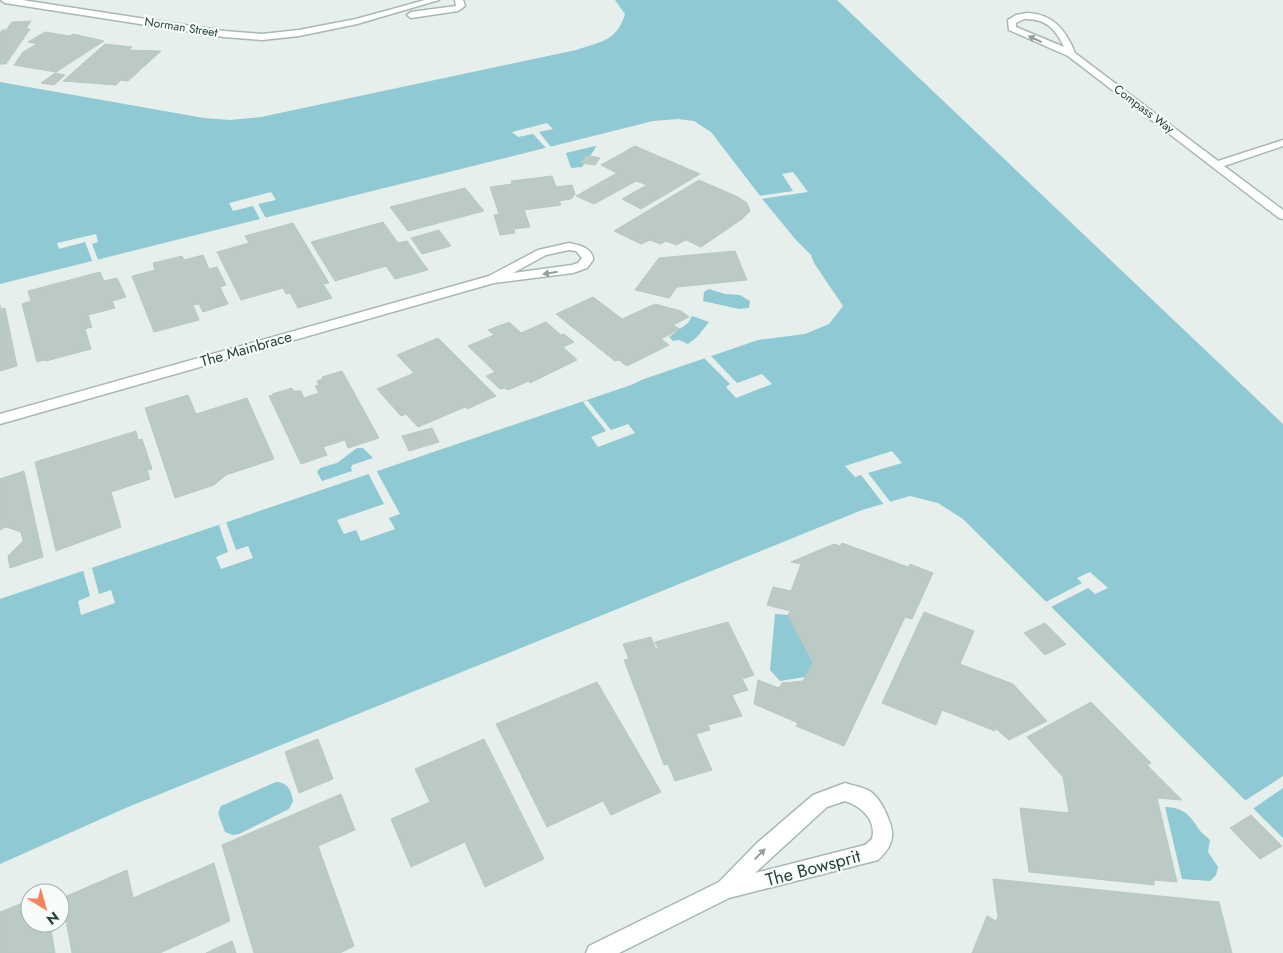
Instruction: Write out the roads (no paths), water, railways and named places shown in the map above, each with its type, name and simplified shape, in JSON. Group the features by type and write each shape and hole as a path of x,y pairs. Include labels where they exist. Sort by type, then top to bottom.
{"street":[{"name":"Norman Street","path":"5,0 250,37 283,36 357,21 435,0"},
{"name":"Norman Street","path":"357,21 453,9 461,6 459,0"},
{"name":"Compass Way","path":"1071,54 1065,38 1051,22 1040,17 1028,16 1018,17 1011,22 1012,28 1071,54 1283,216"},
{"path":"1216,165 1283,143"},
{"name":"The Mainbrace","path":"0,419 493,279 573,269 587,262 588,257 573,245 556,247 493,279"},
{"name":"The Bowsprit","path":"597,953 726,889 871,853 880,845 883,836 882,826 874,809 864,798 846,792 820,801 764,850 726,889"}],"water":[{"path":"615,0 837,0 1283,424 1283,838 963,519 938,503 910,496 862,510 128,807 0,864 0,599 631,385 758,340 805,334 829,324 843,306 814,263 811,255 764,201 711,132 694,121 678,119 653,121 0,284 0,82 204,118 230,120 261,117 593,45 612,35 622,23 625,14"},
{"path":"595,146 590,156 586,156 581,162 585,163 582,167 571,168 566,153"},
{"path":"709,289 725,294 740,295 750,301 749,308 739,309 703,301 704,292"},
{"path":"692,316 709,322 697,337 688,344 679,340 673,341 669,337 688,323"},
{"path":"357,448 363,448 373,458 352,465 352,471 322,481 317,472 320,468 337,463"},
{"path":"775,614 788,615 813,663 805,677 780,681 770,670"},
{"path":"276,782 286,785 290,791 293,801 289,809 239,834 233,835 225,832 218,813 221,806"},
{"path":"1165,807 1181,810 1192,819 1210,840 1208,852 1218,867 1216,875 1210,881 1182,879"}]}
